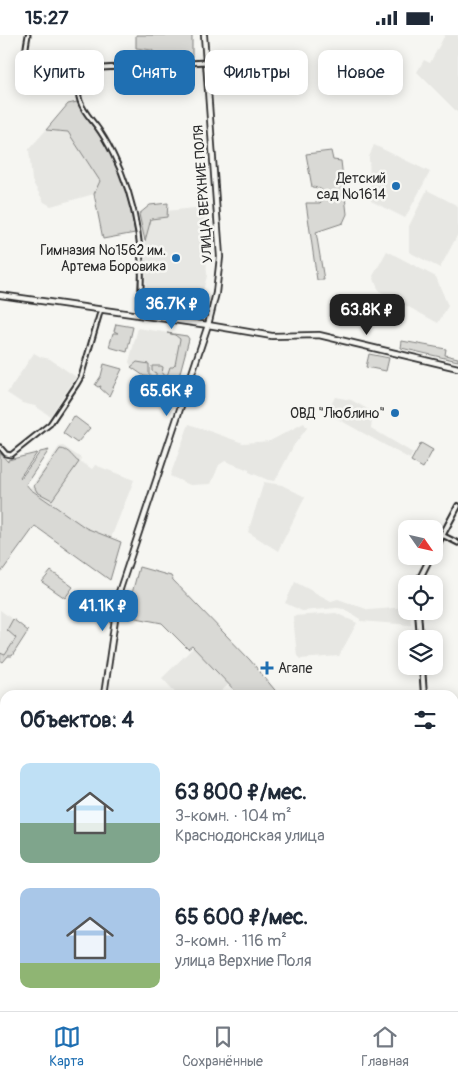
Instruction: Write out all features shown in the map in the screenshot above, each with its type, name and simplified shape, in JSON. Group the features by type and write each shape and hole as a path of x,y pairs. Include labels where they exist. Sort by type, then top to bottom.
{"main road":[{"name":"УЛИЦА ВЕРХНИЕ ПОЛЯ","path":"204,35 205,50"},
{"name":"УЛИЦА ВЕРХНИЕ ПОЛЯ","path":"105,690 120,587 208,325 216,293 220,257 208,95"},
{"path":"2,294 272,336 319,335 458,368"}],"street":[{"path":"27,50 28,35"},
{"path":"104,68 205,62"},
{"path":"80,95 80,101 115,158 135,217 140,274 138,315"},
{"path":"0,447 6,454 11,455 50,424 82,377 101,309"},
{"path":"443,533 458,506"},
{"path":"443,536 458,543"},
{"path":"423,675 424,690"}],"shaded area":[{"path":"136,35 192,35 192,50 136,48"},
{"path":"445,35 458,35 458,113 417,72 424,60 430,63"},
{"path":"77,102 107,148 119,173 126,193 135,233 103,239 94,194 100,181 68,132 46,130 68,104"},
{"path":"46,130 68,132 100,181 94,194 51,206 44,202 32,181 29,149"},
{"name":"Детский сад №1614","path":"374,145 430,172 405,218 371,201 369,157"},
{"path":"331,151 333,160 341,161 347,214 343,223 316,232 324,280 317,280 306,203 320,203 325,197 321,189 312,187 306,154"},
{"path":"427,190 458,206 458,234 440,268 409,252 409,226"},
{"path":"168,203 167,217 151,219 145,241 139,214 150,205"},
{"name":"Гимназия №1562 им. Артема Боровика","path":"204,207 207,276 199,306 194,308 170,305 171,295 146,292 145,241 151,219 166,211"},
{"path":"387,251 436,277 448,306 438,323 379,291 373,276"},
{"path":"116,324 133,327 127,352 109,347 113,333 118,333 114,331"},
{"path":"138,328 187,336 189,342 178,380 144,376 131,366 129,362"},
{"path":"167,333 187,336 189,339 178,380 144,376 131,367 137,362 149,364 149,375 156,376 156,373 152,371 152,366 161,366 163,367 162,374 167,376 170,367 175,365 180,339 175,335"},
{"path":"402,341 446,349 445,355 458,358 458,361 401,348"},
{"path":"34,353 50,359 76,377 50,416 35,406 22,403 7,393"},
{"path":"369,354 389,358 386,371 366,367"},
{"path":"104,364 122,369 109,396 100,388 101,386 95,385 101,376"},
{"path":"335,397 351,400 373,412 371,428 413,453 410,459 327,413"},
{"path":"74,416 90,428 77,443 63,433"},
{"path":"304,423 307,428 294,445 275,481 268,480 225,461 219,465 211,484 190,485 170,476 189,424 243,443 270,441"},
{"path":"421,443 433,450 423,468 411,461"},
{"path":"63,446 81,458 80,461 92,469 95,465 134,480 111,538 86,528 30,489 59,447"},
{"path":"60,449 69,452 79,462 52,500 37,492 34,486"},
{"path":"49,450 26,484 30,489 86,528 121,542 110,580 35,526 0,574 0,453 8,462 8,460 37,453 21,478 40,452"},
{"path":"264,482 282,485 305,497 278,551 248,532"},
{"path":"139,567 171,576 250,660 275,690 234,690 192,646 188,649 162,623 126,616"},
{"path":"51,571 73,587 65,598 42,582"},
{"path":"295,582 331,601 338,599 369,610 398,608 398,620 411,620 411,625 360,621 360,619 344,609 337,608 302,611 285,603"},
{"path":"0,610 28,631 12,656 8,656 3,662 0,660"},
{"path":"336,613 357,623 339,656 300,659 297,656 293,616"},
{"path":"13,619 28,631 12,656 8,656 3,662 0,660 0,653 5,655 16,638 7,630"},
{"path":"194,647 229,684 222,690 173,690 162,678"}],"place":[{"name":"Детский сад №1614","path":"396,186"},
{"name":"Гимназия №1562 им. Артема Боровика","path":"176,258"},
{"name":"ОВД \"Люблино\"","path":"395,413"},
{"name":"Агапе","path":"267,668"}]}
